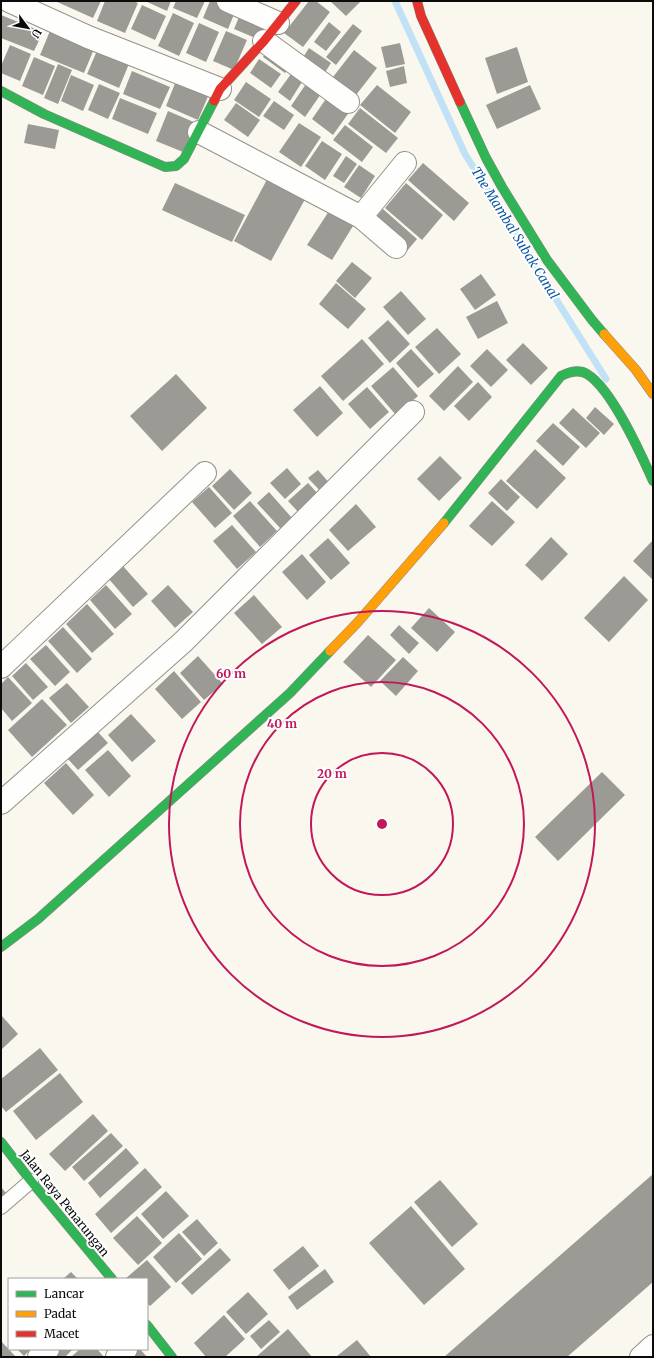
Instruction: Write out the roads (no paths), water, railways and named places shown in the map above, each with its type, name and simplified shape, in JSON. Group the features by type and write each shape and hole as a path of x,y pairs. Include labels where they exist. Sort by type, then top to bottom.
{"street":[{"path":"9,1 88,37 220,89"},
{"path":"228,1 278,23"},
{"path":"1,91 44,114 165,166 176,166 184,159 220,89 264,41 296,1"},
{"path":"417,1 422,16 486,158 502,187 547,260 592,320 636,370 653,394"},
{"path":"264,41 348,102"},
{"path":"199,132 360,217 396,247"},
{"path":"360,217 405,163"},
{"path":"1,948 38,919 295,688 358,622 431,539 560,376 567,372 578,371 594,378 623,420 653,481"},
{"path":"1,803 183,642 413,412"},
{"path":"1,667 205,473"},
{"name":"Jalan Raya Penarungan","path":"1,1142 31,1181 111,1278"},
{"path":"148,1327 172,1357"},
{"path":"641,1357 653,1346"},
{"path":"39,1357 47,1350"},
{"path":"117,1357 125,1350"}],"lane":[{"path":"1,1207 31,1181"}],"waterway":[{"name":"The Mambal Subak Canal","path":"395,1 465,154 606,379"}]}
